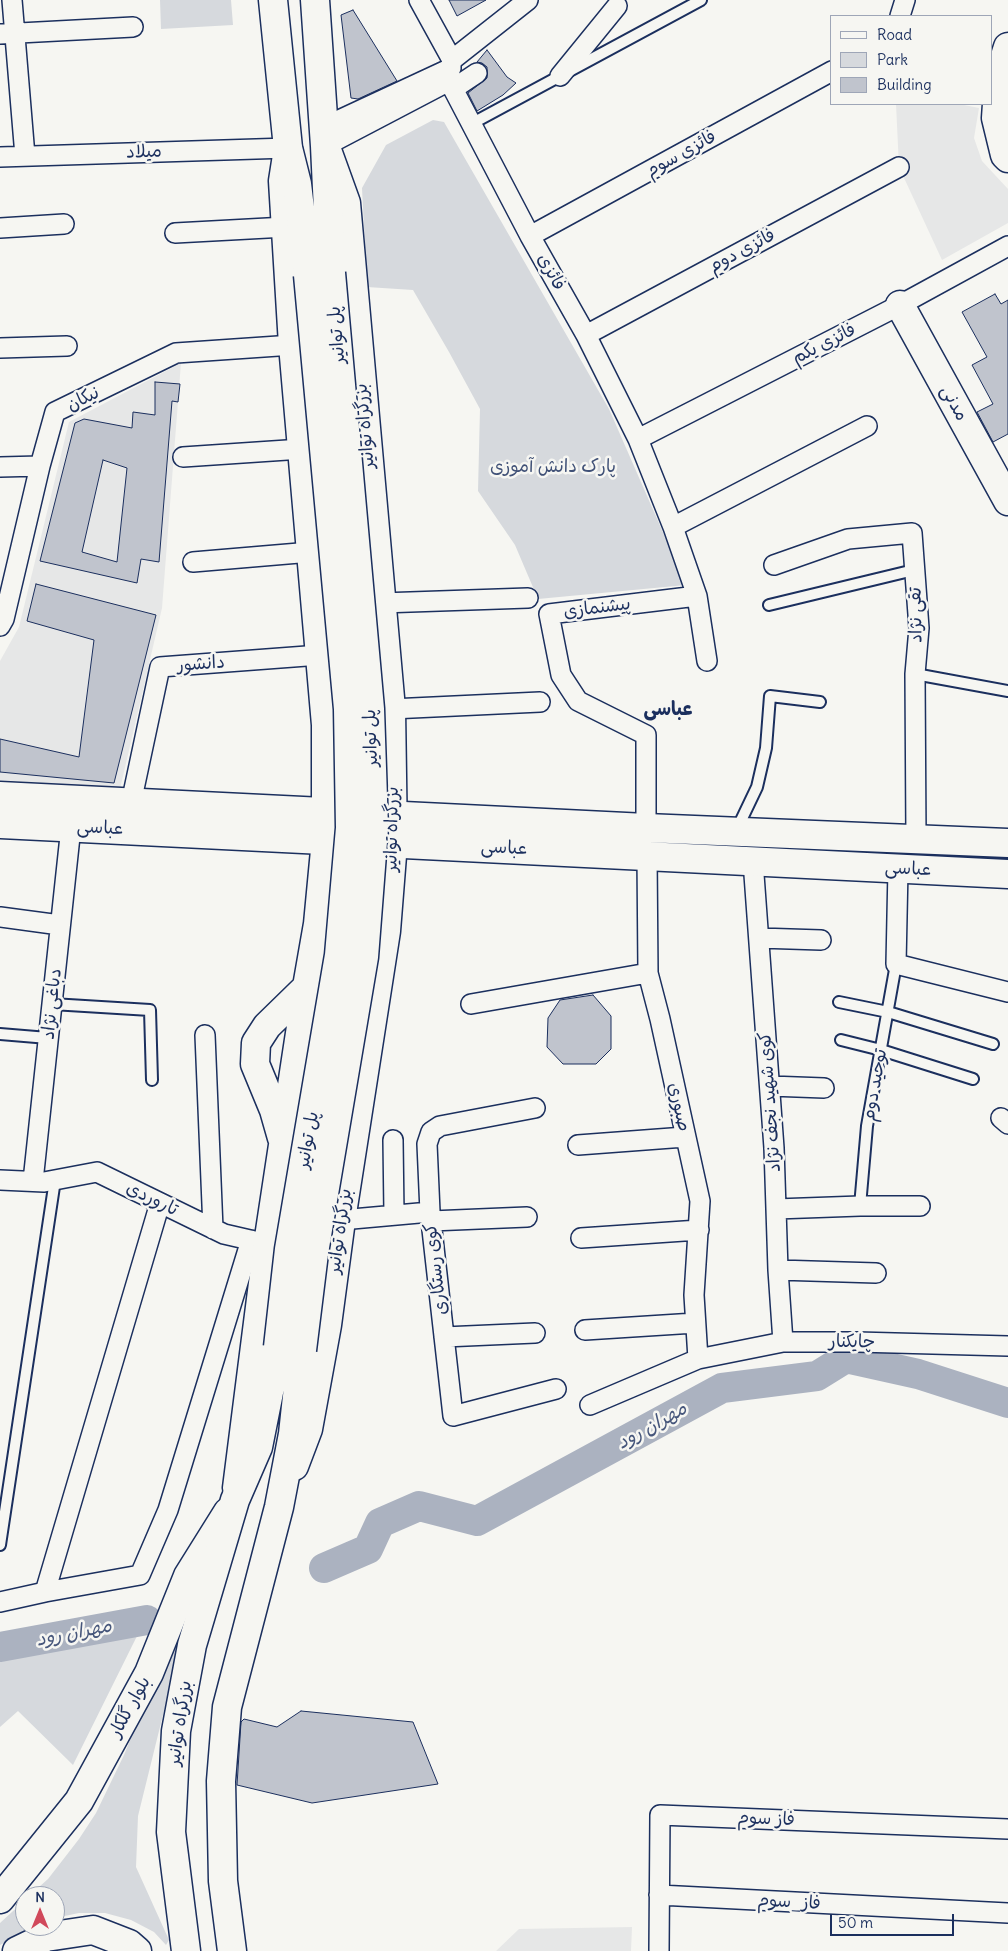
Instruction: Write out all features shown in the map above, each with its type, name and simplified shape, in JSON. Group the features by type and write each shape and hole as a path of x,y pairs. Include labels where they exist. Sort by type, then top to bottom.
{"main road":[{"name":"بزرگراه توانیر","path":"273,0 288,148 319,274"},
{"name":"بزرگراه توانیر","path":"315,0 325,136 319,274"},
{"path":"1008,47 999,75 996,118 1005,155 1008,158"},
{"name":"بزرگراه توانیر","path":"232,1951 223,1881 220,1781 227,1707 280,1507 308,1429 327,1325 340,1220 386,931 393,843 391,717 346,203 325,136"},
{"name":"بزرگراه توانیر","path":"235,1500 260,1242 284,1145 318,924 326,840 326,725 293,344 283,181 288,148"},
{"name":"پل توانیر","path":"290,1349 289,1249 340,955 350,828 348,709 319,274"},
{"name":"مدنی","path":"900,306 1008,501"},
{"path":"326,725 340,736 358,740 376,736 391,717"},
{"name":"عباسى","path":"0,796 646,828 1008,843"},
{"name":"عباسى","path":"0,824 1008,874"},
{"path":"925,839 934,871"},
{"path":"318,924 334,915 355,914 374,920 386,931"},
{"path":"284,1145 274,1110 255,1064 256,1043 267,1026 307,987"},
{"name":"بزرگراه توانیر","path":"186,1951 171,1832 176,1732 192,1645 235,1500 258,1446 290,1349"},
{"name":"بزرگراه توانیر","path":"280,1507 292,1434 290,1349"},
{"name":"بلوار گلکار","path":"0,1899 79,1801 149,1673 188,1576 235,1500"},
{"path":"17,1951 46,1937 93,1930 129,1944 137,1951"}],"street":[{"path":"12,0 7,33 26,156"},
{"name":"فائزی","path":"419,0 471,124 530,236 586,335 638,439 673,527 697,596 707,661"},
{"path":"325,136 451,74 528,0"},
{"path":"900,15 905,0"},
{"path":"560,76 616,6"},
{"path":"7,33 133,27"},
{"name":"فائزی سوم","path":"530,236 830,72"},
{"path":"451,74 477,73"},
{"name":"میلاد","path":"0,158 288,148"},
{"name":"فائزی دوم","path":"586,335 899,167"},
{"path":"0,228 64,224"},
{"path":"175,233 286,227"},
{"name":"فائزی یکم","path":"638,439 900,306 1008,246"},
{"name":"نیکان","path":"0,626 4,619 7,580 55,412 176,353 293,344"},
{"path":"0,348 67,346"},
{"path":"673,527 867,426"},
{"path":"183,457 302,449"},
{"path":"0,467 40,466"},
{"name":"تقی نژاد","path":"774,565 848,539 912,533 918,628 915,674 925,839"},
{"path":"193,562 311,552"},
{"name":"پیشنمازی","path":"646,828 646,735 578,701 561,675 549,614 697,596"},
{"path":"381,603 528,598"},
{"name":"دانشور","path":"130,802 160,667 320,655"},
{"path":"391,717 540,702"},
{"name":"دباغی نژاد","path":"33,1181 71,827"},
{"name":"صبوری","path":"647,855 648,973 700,1201 694,1295 698,1359"},
{"name":"کوی شهید نجف نژاد","path":"753,861 770,1086 783,1342"},
{"name":"توحید دوم","path":"896,964 898,869"},
{"path":"0,917 60,925"},
{"path":"759,938 821,940"},
{"path":"896,964 1008,992"},
{"path":"471,1004 648,973"},
{"path":"205,1035 213,1229"},
{"path":"770,1086 824,1088"},
{"path":"527,1217 430,1217 427,1144 431,1132 440,1126 535,1108"},
{"path":"578,1145 685,1137"},
{"path":"393,1140 394,1214"},
{"name":"تاروردی","path":"0,1180 55,1180 98,1172 224,1234 260,1242"},
{"path":"45,1592 160,1203"},
{"path":"776,1209 920,1206"},
{"name":"کوی رستگاری","path":"340,1220 394,1214 430,1217 453,1416 556,1389"},
{"path":"582,1238 699,1230"},
{"path":"0,1602 140,1575 168,1510 260,1242"},
{"path":"778,1270 876,1273"},
{"path":"584,1330 696,1323"},
{"path":"444,1337 535,1333"},
{"name":"چایکنار","path":"590,1405 698,1359 783,1342 1008,1346"},
{"name":"فاز سوم","path":"659,1951 660,1815 1008,1829"},
{"name":"فاز_سوم","path":"659,1896 1008,1913"}],"lane":[{"path":"471,124 701,0"},
{"path":"769,605 914,570"},
{"path":"915,674 1008,691"},
{"path":"736,831 757,787 766,748 770,696 820,702"},
{"name":"توحید دوم","path":"860,1206 867,1126 896,964"},
{"path":"839,1002 888,1012 993,1044"},
{"path":"52,1004 150,1010 152,1080"},
{"path":"0,1034 48,1038"},
{"path":"841,1040 881,1050 973,1079"},
{"path":"0,1545 55,1180"}],"shaded area":[{"path":"896,105 964,105 979,108 974,138 982,161 1008,189 1008,223 942,260 899,167"},
{"path":"181,363 162,608 120,789 0,780 0,661 19,627 69,422"},
{"path":"632,1927 631,1951 496,1951 519,1929"}],"green space":[{"path":"160,0 231,0 233,25 161,29"},
{"name":"پارک دانش آموزی","path":"433,120 444,122 609,409 686,585 538,599 515,545 478,491 480,409 449,352 413,290 367,287 362,188 386,145"},
{"path":"197,1577 138,1816 136,1867 169,1940 166,1945 154,1932 131,1920 105,1913 79,1913 65,1916 65,1886 40,1886 48,1879 79,1839 96,1813 124,1755"},
{"path":"139,1632 73,1765 18,1711 0,1727 0,1659"},
{"path":"15,1909 15,1936 17,1936 0,1945 0,1923"}],"building":[{"path":"449,0 486,0 457,16"},
{"path":"353,10 397,81 358,99 351,98 341,15"},
{"path":"487,50 507,77 516,83 503,95 477,111 468,93 487,78 487,67 477,62"},
{"path":"995,294 1001,304 1008,300 1008,434 993,442 977,412 993,404 972,365 987,357 962,312"},
{"path":"155,382 180,384 178,402 172,401 159,562 141,559 137,583 40,561 75,423 84,419 132,428 133,412 155,415","holes":["103,460 127,468 117,562 82,552"]},
{"path":"36,584 156,615 114,783 0,772 0,739 79,757 94,640 27,621"},
{"path":"593,995 611,1016 611,1049 596,1064 563,1064 547,1047 548,1018 560,1000"},
{"path":"301,1711 413,1722 438,1784 312,1803 237,1785 241,1722 244,1719 277,1727"}],"waterway":[{"name":"مهران رود","path":"324,1568 368,1549 380,1523 419,1506 477,1521 722,1388 817,1376 846,1358 918,1374 1008,1403"},
{"name":"مهران رود","path":"0,1647 147,1620"}],"district":[{"name":"عباسی","path":"668,710"}]}
